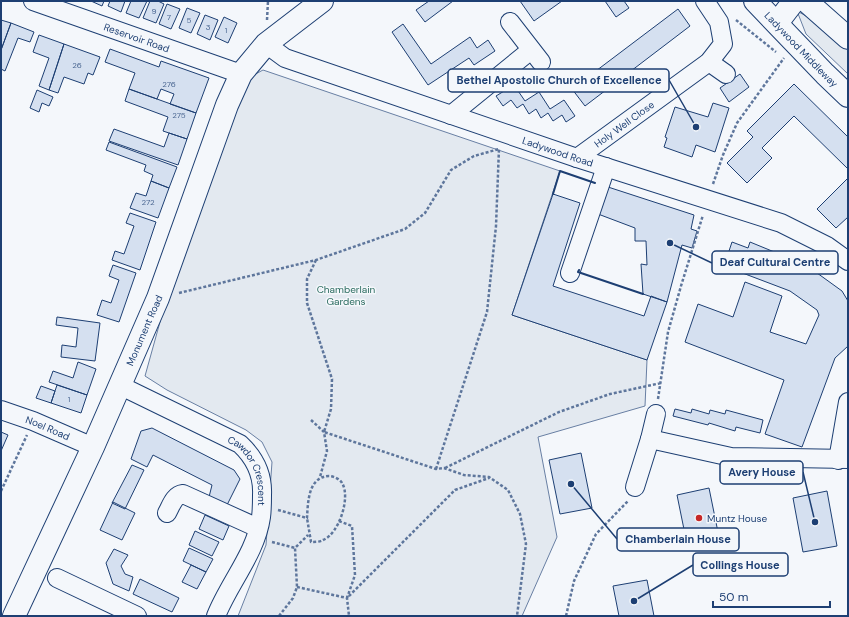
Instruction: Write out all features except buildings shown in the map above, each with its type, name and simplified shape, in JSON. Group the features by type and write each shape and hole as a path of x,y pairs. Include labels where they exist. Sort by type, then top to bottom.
{"main road":[{"name":"Monument Road","path":"14,616 93,447 158,298 227,105 241,74 266,44 322,1"},
{"name":"Ladywood Middleway","path":"755,1 848,96"},
{"path":"777,24 794,1"},
{"path":"806,1 848,38"}],"street":[{"name":"Reservoir Road","path":"33,1 241,74"},
{"name":"Holy Well Close","path":"577,158 709,62 723,44 719,22 705,1"},
{"path":"451,115 536,56 510,22"},
{"name":"Ladywood Road","path":"266,44 285,58 451,115 502,141 577,158 781,223 827,246 848,261"},
{"path":"709,62 726,74"},
{"path":"570,273 606,167"},
{"name":"Cawdor Crescent","path":"120,386 240,444 253,458 259,471 263,489 261,517 257,533 216,616"},
{"path":"650,440 731,457 843,460 848,402"},
{"name":"Noel Road","path":"1,410 33,421 93,447"},
{"path":"635,487 650,440 656,414"},
{"path":"167,513 177,495 183,494 257,533"},
{"path":"57,578 137,616"}],"path":[{"path":"735,19 777,53"},
{"path":"714,180 737,123 784,58"},
{"path":"158,298 234,281 316,260 405,229 424,213 451,170 502,141"},
{"path":"436,469 487,312 496,226 502,141"},
{"path":"656,414 668,332 698,235 707,200"},
{"path":"316,260 307,279 307,303 332,379 330,409 324,432 326,451 320,477 312,486 309,498 307,518 311,542 324,540 334,531 340,521 346,498 341,480 330,476 320,477"},
{"path":"311,420 324,432 436,469 444,468 559,412 610,394 661,382"},
{"path":"1,491 33,421"},
{"path":"444,468 464,475 489,477 508,490 520,514 526,544 517,616"},
{"path":"347,598 456,490 489,477"},
{"path":"566,616 574,581 596,534 627,502 635,487"},
{"path":"262,506 307,518"},
{"path":"340,521 352,526 355,575 347,598 349,616"},
{"path":"257,533 295,548"},
{"path":"279,616 293,598 298,587 295,548 309,534"},
{"path":"298,587 347,598"}],"green space":[{"path":"797,11 828,28 848,46 848,74 806,34"},
{"name":"Chamberlain Gardens","path":"263,70 560,171 512,315 647,360 645,406 538,437 557,537 522,616 238,616 266,545 272,462 262,442 246,430 167,390 145,376 165,304 239,103 250,77"}],"wall":[{"path":"553,194 560,171 595,183"},
{"path":"579,270 578,272 643,294"}],"place":[{"name":"Bethel Apostolic Church of Excellence","path":"696,127"},
{"name":"Deaf Cultural Centre","path":"670,243"},
{"name":"Chamberlain House","path":"571,484"},
{"name":"Muntz House","path":"699,518"},
{"name":"Avery House","path":"815,522"},
{"name":"Collings House","path":"634,601"}]}
